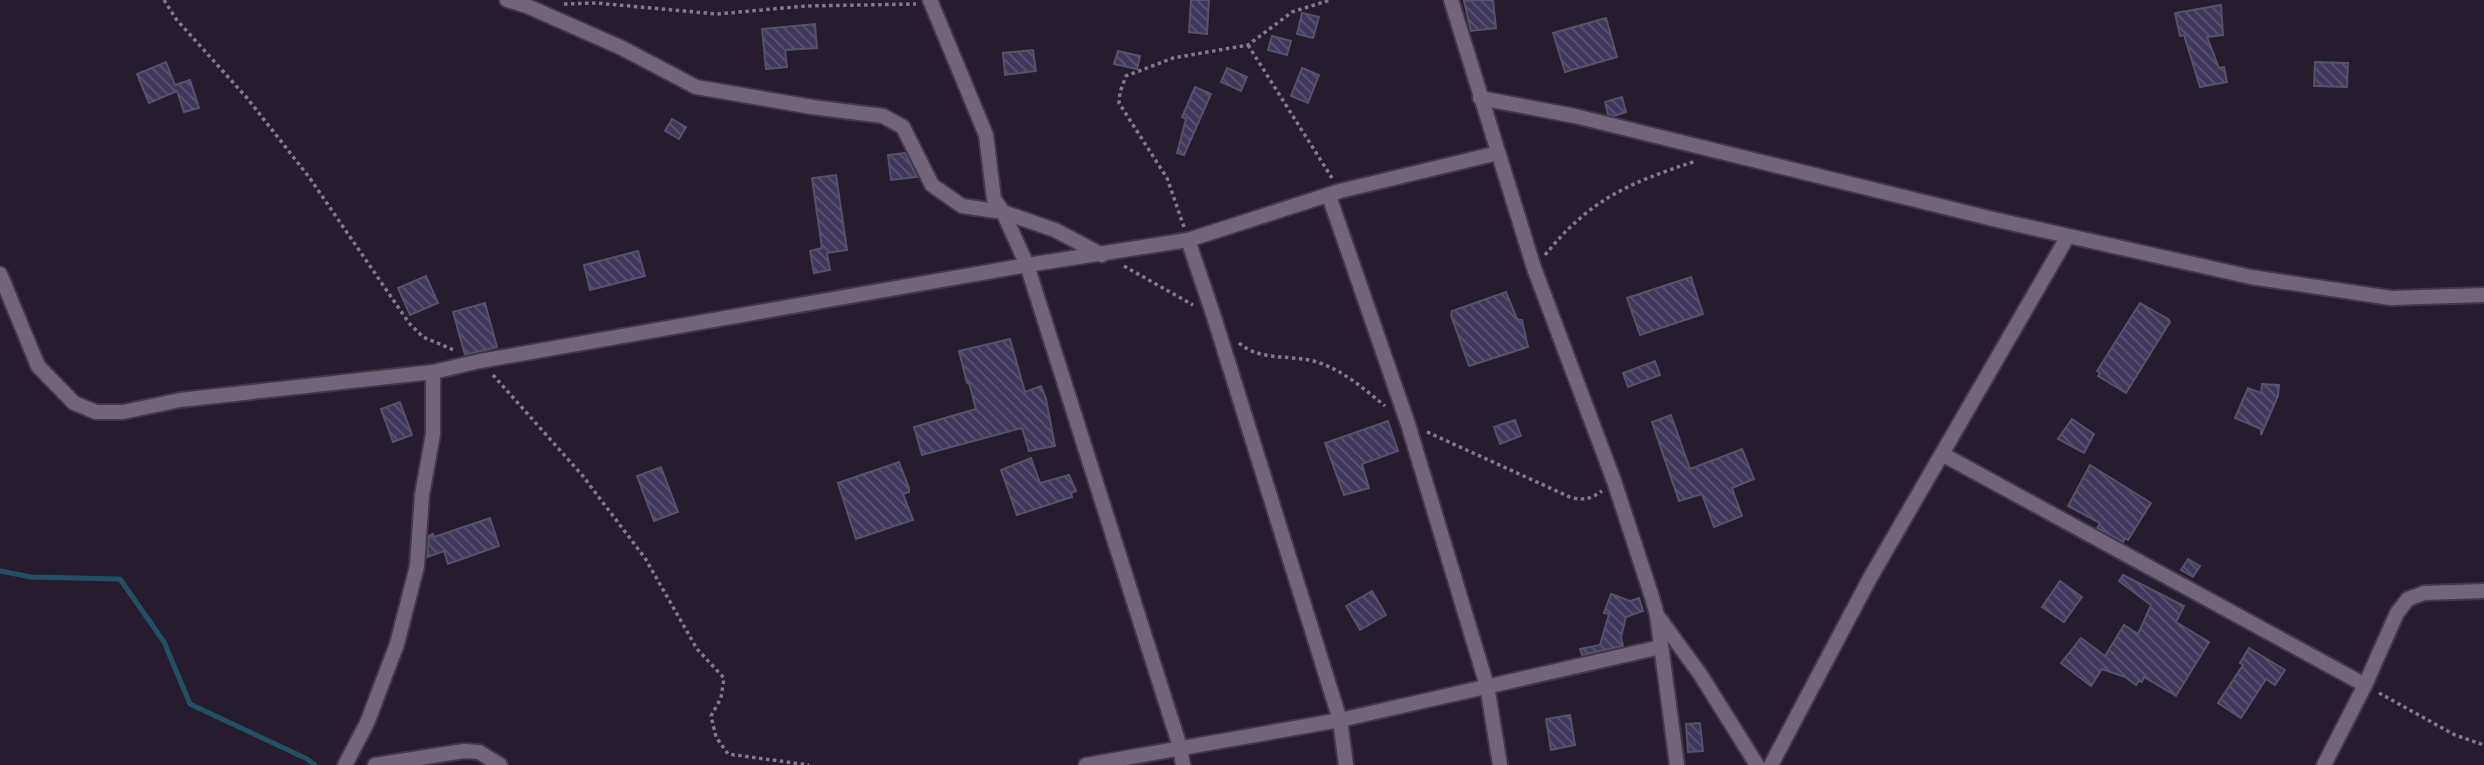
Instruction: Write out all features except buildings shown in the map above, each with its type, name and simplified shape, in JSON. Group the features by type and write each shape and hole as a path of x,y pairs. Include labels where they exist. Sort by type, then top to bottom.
{"street":[{"path":"507,0 527,6 621,48 696,87 883,117 903,127 932,184 962,206 1003,212 1055,230 1102,255"},
{"path":"1451,0 1534,268 1614,481 1657,615 1677,765"},
{"path":"930,2 986,135 993,200 1003,212 1027,265 1180,747 1183,765"},
{"path":"1480,98 1575,116 2068,236 2251,277 2391,298 2484,295"},
{"path":"0,274 38,366 74,403 96,412 123,412 180,400 433,372 480,361 1027,265 1188,240 1335,193 1498,153"},
{"path":"1335,193 1487,686 1500,765"},
{"path":"1771,765 1870,578 2068,236"},
{"path":"1188,240 1340,720 1346,765"},
{"path":"345,765 368,723 397,644 417,566 422,495 433,434 433,372"},
{"path":"1942,454 2365,685"},
{"path":"2324,765 2365,685 2397,613 2408,599 2424,593 2484,592"},
{"path":"1657,615 1700,674 1757,765"},
{"path":"1086,765 1340,720 1661,647"},
{"path":"375,765 464,751 479,752 500,765"}],"path":[{"path":"164,0 176,19 247,98 309,177 409,323 423,337 480,361 582,475 645,558 697,649 724,678 721,698 711,716 716,737 728,754 809,765"},
{"path":"1188,240 1167,178 1119,103 1126,76 1173,58 1248,46 1292,12 1329,0"},
{"path":"555,5 596,3 717,13 807,6 930,2"},
{"path":"1248,46 1335,193"},
{"path":"1534,268 1567,227 1604,199 1643,179 1721,153"},
{"path":"1102,255 1214,317 1251,352 1314,361 1340,370 1408,424 1572,498 1586,500 1594,497 1614,481"},
{"path":"2365,685 2455,735 2484,745"}],"waterway":[{"path":"0,571 31,577 120,579 164,642 190,704 315,765"}]}
